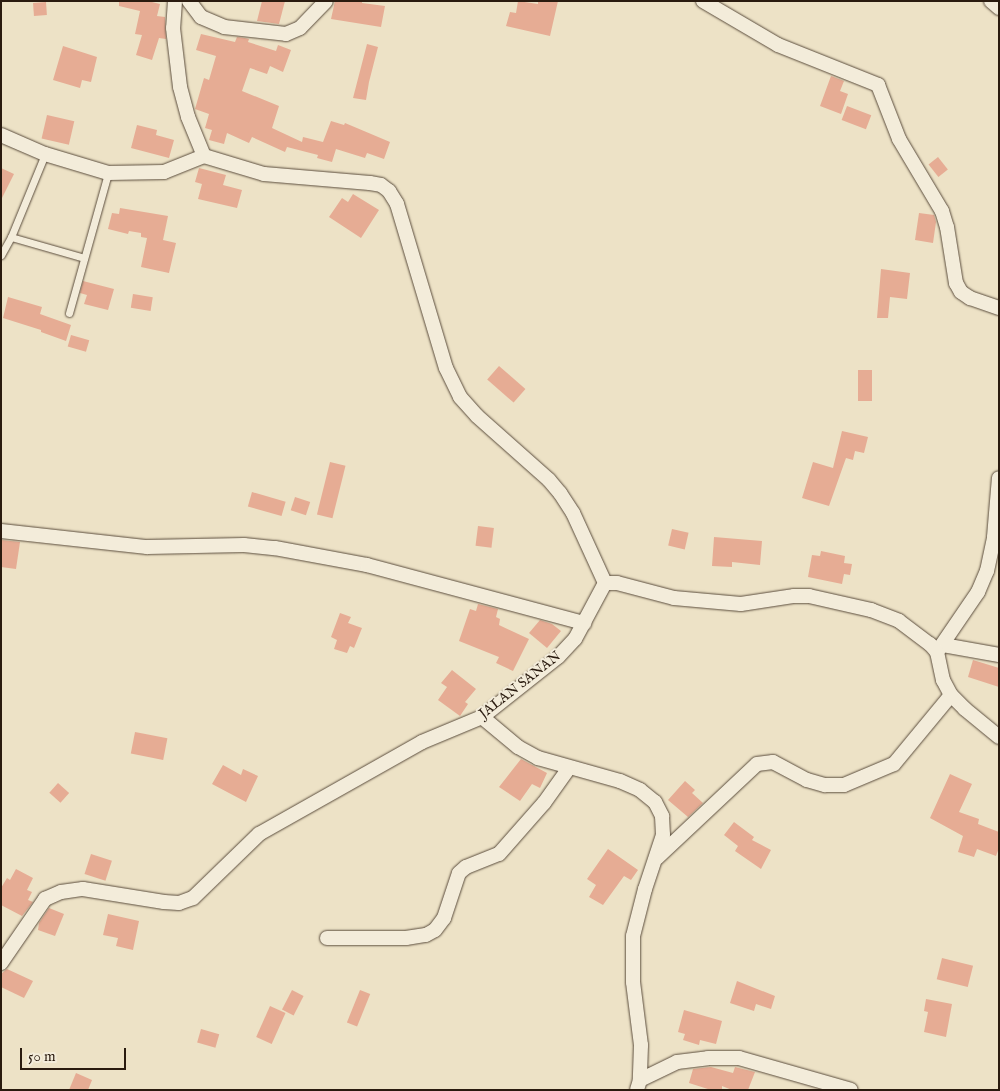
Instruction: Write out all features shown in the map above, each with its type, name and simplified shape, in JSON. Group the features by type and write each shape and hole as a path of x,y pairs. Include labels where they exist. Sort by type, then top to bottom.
{"street":[{"path":"175,1 173,28 180,87 188,117 204,156"},
{"path":"189,1 201,17 224,28 286,34 300,28 326,1"},
{"path":"703,1 778,46 878,85 899,139 942,211 947,227 958,287 970,298 999,308"},
{"path":"991,1 999,8"},
{"path":"1,135 45,154 108,173 164,172 204,156 264,174 370,182 381,186 389,191 397,204 446,368 460,397 477,416 549,480 560,493 573,512 605,583 617,583 674,598 740,604 794,596 836,602 870,610 899,621 940,649 999,655"},
{"path":"999,478 994,536 987,572 978,592 940,649 942,680 951,695 999,737"},
{"path":"1,531 147,547 244,545 275,548 367,565 584,623"},
{"name":"JALAN SANAN","path":"1,964 45,899 61,892 84,889 164,902 179,902 193,898 259,834 422,742 482,717 558,657 575,639 605,583"},
{"path":"657,858 757,764 773,762 807,780 825,785 844,785 894,764 951,695"},
{"path":"482,717 518,747 538,758 620,781 640,790 655,802 662,816 663,835 657,858 644,889 632,936 633,982 641,1045 638,1085"},
{"path":"326,938 406,938 426,935 435,930 444,918 459,873 466,867 499,854 544,803 569,768"},
{"path":"638,1085 678,1062 708,1058 738,1058 851,1090"}],"lane":[{"path":"1,256 45,154"},
{"path":"69,313 108,173"},
{"path":"11,236 84,258"}],"building":[{"path":"119,1 148,1 160,4 157,16 165,17 166,39 159,38 152,60 136,55 142,35 135,34 140,11 119,6"},
{"path":"262,1 285,1 279,24 257,21"},
{"path":"335,1 362,1 362,3 385,6 381,27 331,19"},
{"path":"518,1 538,4 538,1 558,1 550,36 506,26 510,12 516,13"},
{"path":"46,2 47,15 34,16 33,3"},
{"path":"201,34 235,42 237,37 245,38 249,39 248,42 276,51 278,45 291,50 283,72 270,66 267,74 250,68 242,91 279,106 272,128 302,142 303,137 323,142 331,121 344,125 345,123 390,142 384,159 367,153 365,158 336,149 332,162 317,158 318,155 287,147 285,152 252,137 249,143 227,133 224,144 209,140 212,130 205,128 209,114 195,109 204,78 209,80 216,56 196,50"},
{"path":"367,44 378,47 366,100 353,98"},
{"path":"63,46 97,57 91,82 82,80 80,88 53,80"},
{"path":"831,76 844,81 840,91 848,94 841,114 820,106"},
{"path":"847,106 871,115 866,129 842,120"},
{"path":"47,115 74,121 69,145 42,138"},
{"path":"137,125 157,130 156,135 174,140 169,158 131,148"},
{"path":"938,157 948,170 938,177 929,164"},
{"path":"1,168 14,174 1,200"},
{"path":"199,168 226,175 223,185 242,190 237,208 198,199 202,184 195,182"},
{"path":"353,194 379,210 361,238 329,217 342,198 348,202"},
{"path":"120,208 168,216 163,240 176,243 169,273 141,267 147,238 141,237 141,233 129,231 128,234 108,229 112,213 119,214"},
{"path":"919,213 934,215 936,222 933,243 915,240"},
{"path":"881,269 910,273 907,299 890,297 888,318 877,318"},
{"path":"83,281 114,289 108,310 84,304 87,295 80,293"},
{"path":"133,294 153,297 151,311 131,308"},
{"path":"8,297 42,307 40,314 71,325 66,341 41,332 41,330 3,318"},
{"path":"71,335 89,340 86,352 68,347"},
{"path":"499,366 525,389 514,403 487,380"},
{"path":"858,370 872,370 872,401 858,401"},
{"path":"842,431 868,437 864,453 855,451 853,460 846,458 829,506 802,498 813,462 833,468"},
{"path":"330,462 346,466 332,518 317,514"},
{"path":"252,492 286,502 282,516 248,506"},
{"path":"295,497 310,502 306,515 291,510"},
{"path":"478,526 494,528 491,548 476,546"},
{"path":"672,529 689,533 685,549 668,546"},
{"path":"714,537 762,541 760,565 732,562 732,567 712,566"},
{"path":"1,540 20,542 16,569 1,567"},
{"path":"821,551 845,556 844,563 852,564 850,575 844,574 842,584 808,577 812,555 820,556"},
{"path":"478,604 498,609 496,617 500,619 499,625 529,639 513,671 496,663 499,657 459,641 470,609 476,611"},
{"path":"340,613 351,617 348,623 362,628 354,648 350,646 347,653 334,649 337,640 331,637"},
{"path":"540,620 552,624 561,631 547,648 529,633"},
{"path":"973,660 999,668 999,687 968,677"},
{"path":"452,670 476,689 465,702 468,704 460,716 438,700 447,687 441,683"},
{"path":"135,732 167,738 163,760 131,754"},
{"path":"521,759 547,773 540,788 532,784 520,801 499,787"},
{"path":"223,765 241,775 243,769 258,776 246,802 212,784"},
{"path":"950,774 972,784 959,812 979,819 978,824 999,832 999,848 996,856 977,849 974,857 958,852 963,836 930,818"},
{"path":"685,781 695,790 692,793 703,803 688,817 668,800"},
{"path":"58,783 69,793 60,803 49,793"},
{"path":"734,822 754,837 752,840 771,850 761,869 735,851 738,846 724,835"},
{"path":"608,849 638,870 631,880 624,876 603,905 589,897 596,885 587,879"},
{"path":"91,854 112,861 105,881 85,874"},
{"path":"16,869 33,878 27,890 32,892 28,900 33,902 22,916 1,905 1,888 7,878 10,880"},
{"path":"49,908 64,914 55,936 38,930 39,923"},
{"path":"108,914 139,921 133,950 116,946 118,938 103,935"},
{"path":"942,958 973,966 968,987 937,979"},
{"path":"7,969 33,981 24,998 1,987 1,974"},
{"path":"737,981 775,996 771,1009 756,1004 754,1011 730,1003"},
{"path":"292,990 304,996 294,1016 282,1010"},
{"path":"360,990 370,994 357,1027 347,1022"},
{"path":"926,999 952,1004 946,1037 924,1032 928,1012 924,1011"},
{"path":"270,1006 286,1013 272,1044 256,1037"},
{"path":"684,1010 722,1021 716,1044 700,1040 699,1045 683,1040 685,1034 678,1032"},
{"path":"201,1029 219,1034 215,1048 197,1042"},
{"path":"711,1067 733,1073 735,1067 755,1072 748,1090 732,1090 722,1086 722,1090 711,1090 689,1083 693,1069"},
{"path":"76,1073 92,1080 88,1090 69,1090"}]}
